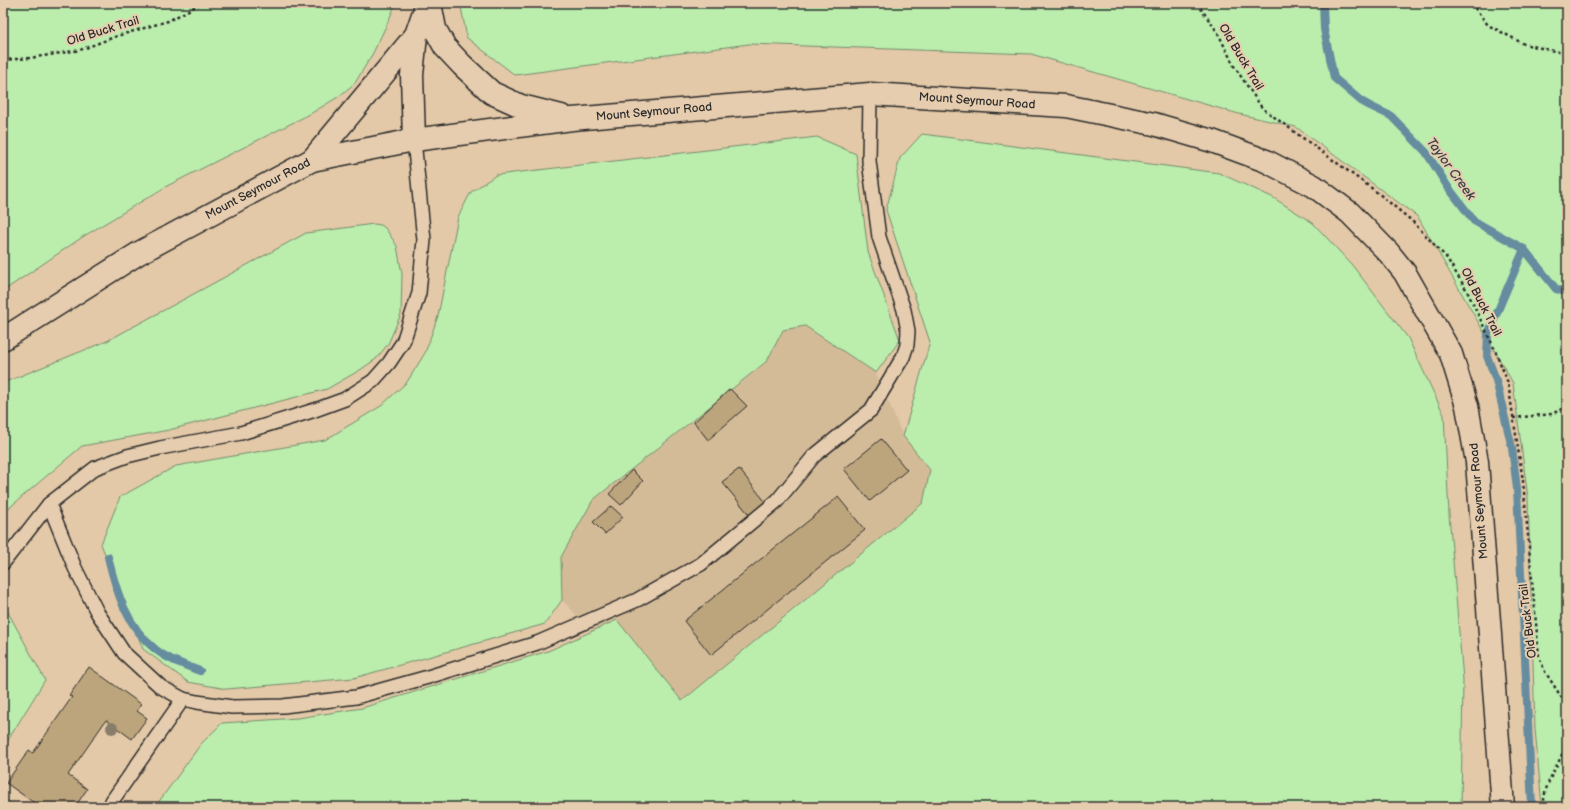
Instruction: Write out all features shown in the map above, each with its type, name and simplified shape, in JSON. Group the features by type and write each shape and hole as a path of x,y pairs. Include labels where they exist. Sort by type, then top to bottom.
{"street":[{"path":"414,140 412,75 416,35 429,3"},
{"path":"429,3 435,29 445,47 492,93 521,106 572,119"},
{"path":"312,160 416,35"},
{"name":"Mount Seymour Road","path":"3,339 139,253 312,160 414,140 572,119 870,94 1066,106 1154,124 1212,141 1266,161 1314,186 1350,213 1389,252 1405,273 1451,354 1467,406 1478,462 1503,807"}],"lane":[{"path":"49,504 76,568 94,605 124,653 161,687 183,699 232,707 276,706 356,697 428,677 537,643 637,600 701,564 777,501 814,456 871,410 903,357 907,345 908,331 904,310 879,237 869,161 870,94"},
{"path":"3,563 49,504 95,468 127,456 160,448 241,433 315,410 345,399 373,380 390,363 403,342 419,293 424,240 414,140"},
{"path":"112,800 183,699"}],"path":[{"name":"Old Buck Trail","path":"3,60 30,58 80,50 117,36 168,21 202,3"},
{"name":"Old Buck Trail","path":"1197,3 1218,34 1234,66 1262,108 1378,193 1412,221 1446,257 1466,288 1495,350 1508,383 1522,481 1539,656 1544,670 1567,706"},
{"path":"1471,3 1488,25 1524,44 1567,54"},
{"path":"1513,418 1552,414 1567,406"},
{"path":"1544,807 1543,800 1545,789 1567,741"}],"shaded area":[{"path":"805,326 876,373 903,436 930,470 923,503 682,701 617,620 592,631 562,600 561,557 593,500 767,361 783,330"}],"green space":[{"path":"3,3 396,3 373,53 355,83 338,97 310,114 167,186 84,236 3,291"},
{"path":"463,3 1567,3 1567,807 1542,807 1535,729 1528,498 1513,383 1418,217 1296,127 1239,114 1031,54 749,44 515,75 467,38 461,7"},
{"path":"922,134 1219,173 1272,197 1313,223 1352,265 1408,338 1444,415 1449,514 1463,680 1461,807 155,807 201,744 222,723 298,718 362,708 548,651 617,620 682,701 923,503 930,470 903,436 930,342 886,210 900,158"},
{"path":"817,137 856,154 868,252 900,340 876,373 805,326 783,330 767,361 593,500 561,557 562,600 545,624 354,678 227,689 188,682 143,649 101,544 120,497 176,466 325,440 381,406 407,382 425,353 438,316 458,217 471,192 496,175"},
{"path":"374,224 381,225 386,229 397,246 402,274 401,314 388,344 376,359 327,389 169,430 82,446 3,513 3,383 107,341 306,233"},
{"path":"4,605 45,680 3,748 3,606"},
{"path":"3,798 16,807 3,807"}],"building":[{"path":"730,389 747,406 708,440 694,422"},
{"path":"881,439 907,470 870,501 844,469"},
{"path":"739,469 768,505 752,518 722,482"},
{"path":"632,470 643,481 621,505 609,494"},
{"path":"838,497 865,530 711,655 684,621"},
{"path":"611,506 623,517 605,534 593,522"},
{"path":"89,667 141,704 137,711 147,718 132,739 106,720 68,775 87,789 75,807 40,807 6,783 29,750 33,753 72,697 69,696"}],"waterway":[{"name":"Taylor Creek","path":"1323,3 1324,29 1334,78 1361,101 1391,116 1426,152 1448,187 1474,221 1524,249 1556,289 1567,293"},
{"path":"1524,249 1488,334 1487,356 1496,380 1512,448 1517,489 1532,807"},
{"path":"108,557 124,608 137,630 145,640 165,656 200,671"}]}
